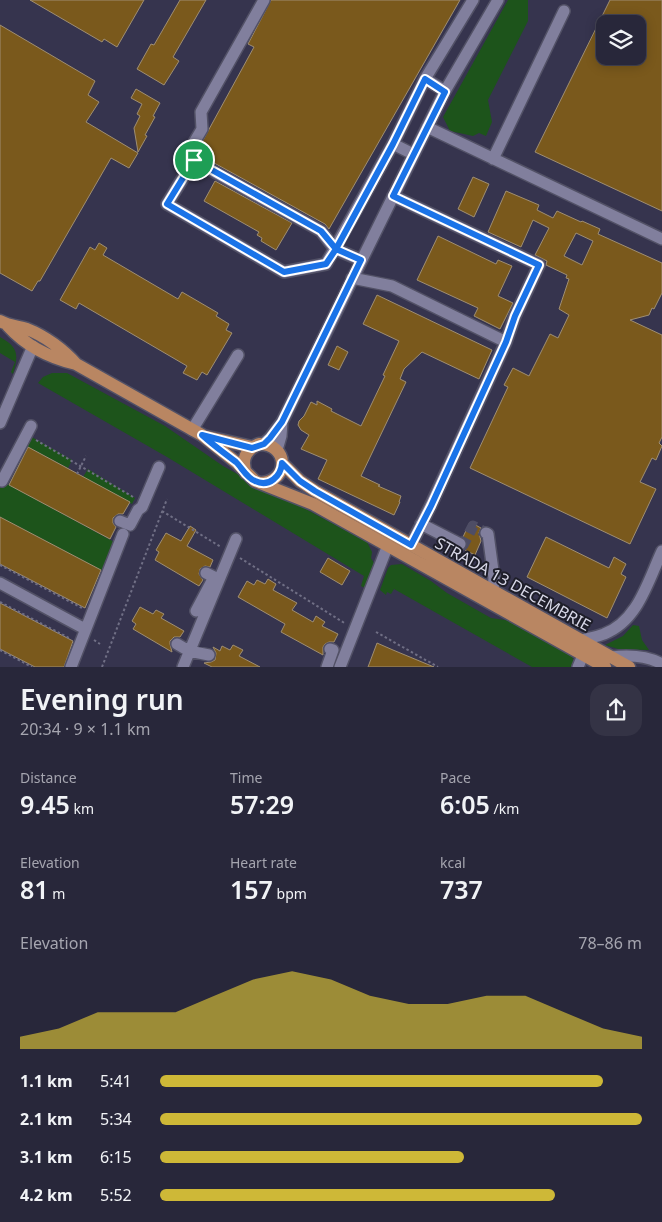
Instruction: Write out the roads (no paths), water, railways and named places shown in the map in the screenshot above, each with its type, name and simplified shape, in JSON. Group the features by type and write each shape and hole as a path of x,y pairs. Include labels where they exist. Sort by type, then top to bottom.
{"main road":[{"name":"STRADA 13 DECEMBRIE","path":"4,323 20,339 57,360 76,364"},
{"name":"STRADA 13 DECEMBRIE","path":"4,323 27,329 63,350 76,364 197,433 237,463 255,481 313,504 388,544 583,655 629,667"},
{"name":"STRADA 13 DECEMBRIE","path":"197,433 258,446 273,447 277,450 282,463 300,481 315,491 581,640 608,662"},
{"path":"246,473 244,458 258,446"},
{"path":"261,483 267,483 276,478 282,468 282,463"}],"street":[{"path":"264,0 201,112 202,129 186,156 321,231 336,249 361,260"},
{"path":"194,160 167,204 284,272 326,264 393,144 425,79 473,0"},
{"path":"258,446 270,438 282,422 413,154 445,92 498,0"},
{"path":"493,159 564,11"},
{"path":"425,79 445,92"},
{"path":"427,127 662,239"},
{"path":"393,144 413,154"},
{"path":"393,196 539,265 515,316 506,342 411,545"},
{"path":"352,278 392,286 506,342"},
{"path":"0,423 33,346"},
{"path":"197,433 238,354"},
{"path":"277,450 282,422"},
{"path":"2,481 30,431"},
{"path":"120,520 130,524 160,467"},
{"path":"421,524 460,544"},
{"path":"486,533 488,534 494,578 493,591"},
{"path":"71,667 123,534"},
{"path":"183,667 236,540"},
{"path":"340,667 388,544"},
{"path":"581,640 605,634 629,616 637,607 662,551"},
{"path":"196,611 214,577 206,573"},
{"path":"0,583 85,629"},
{"path":"177,644 189,651 209,655"},
{"path":"327,667 333,650 330,649"},
{"path":"578,667 583,655"},
{"path":"608,662 630,655 657,661 662,664"}],"tunnel":[{"path":"460,544 463,545 473,526 486,533"}]}
